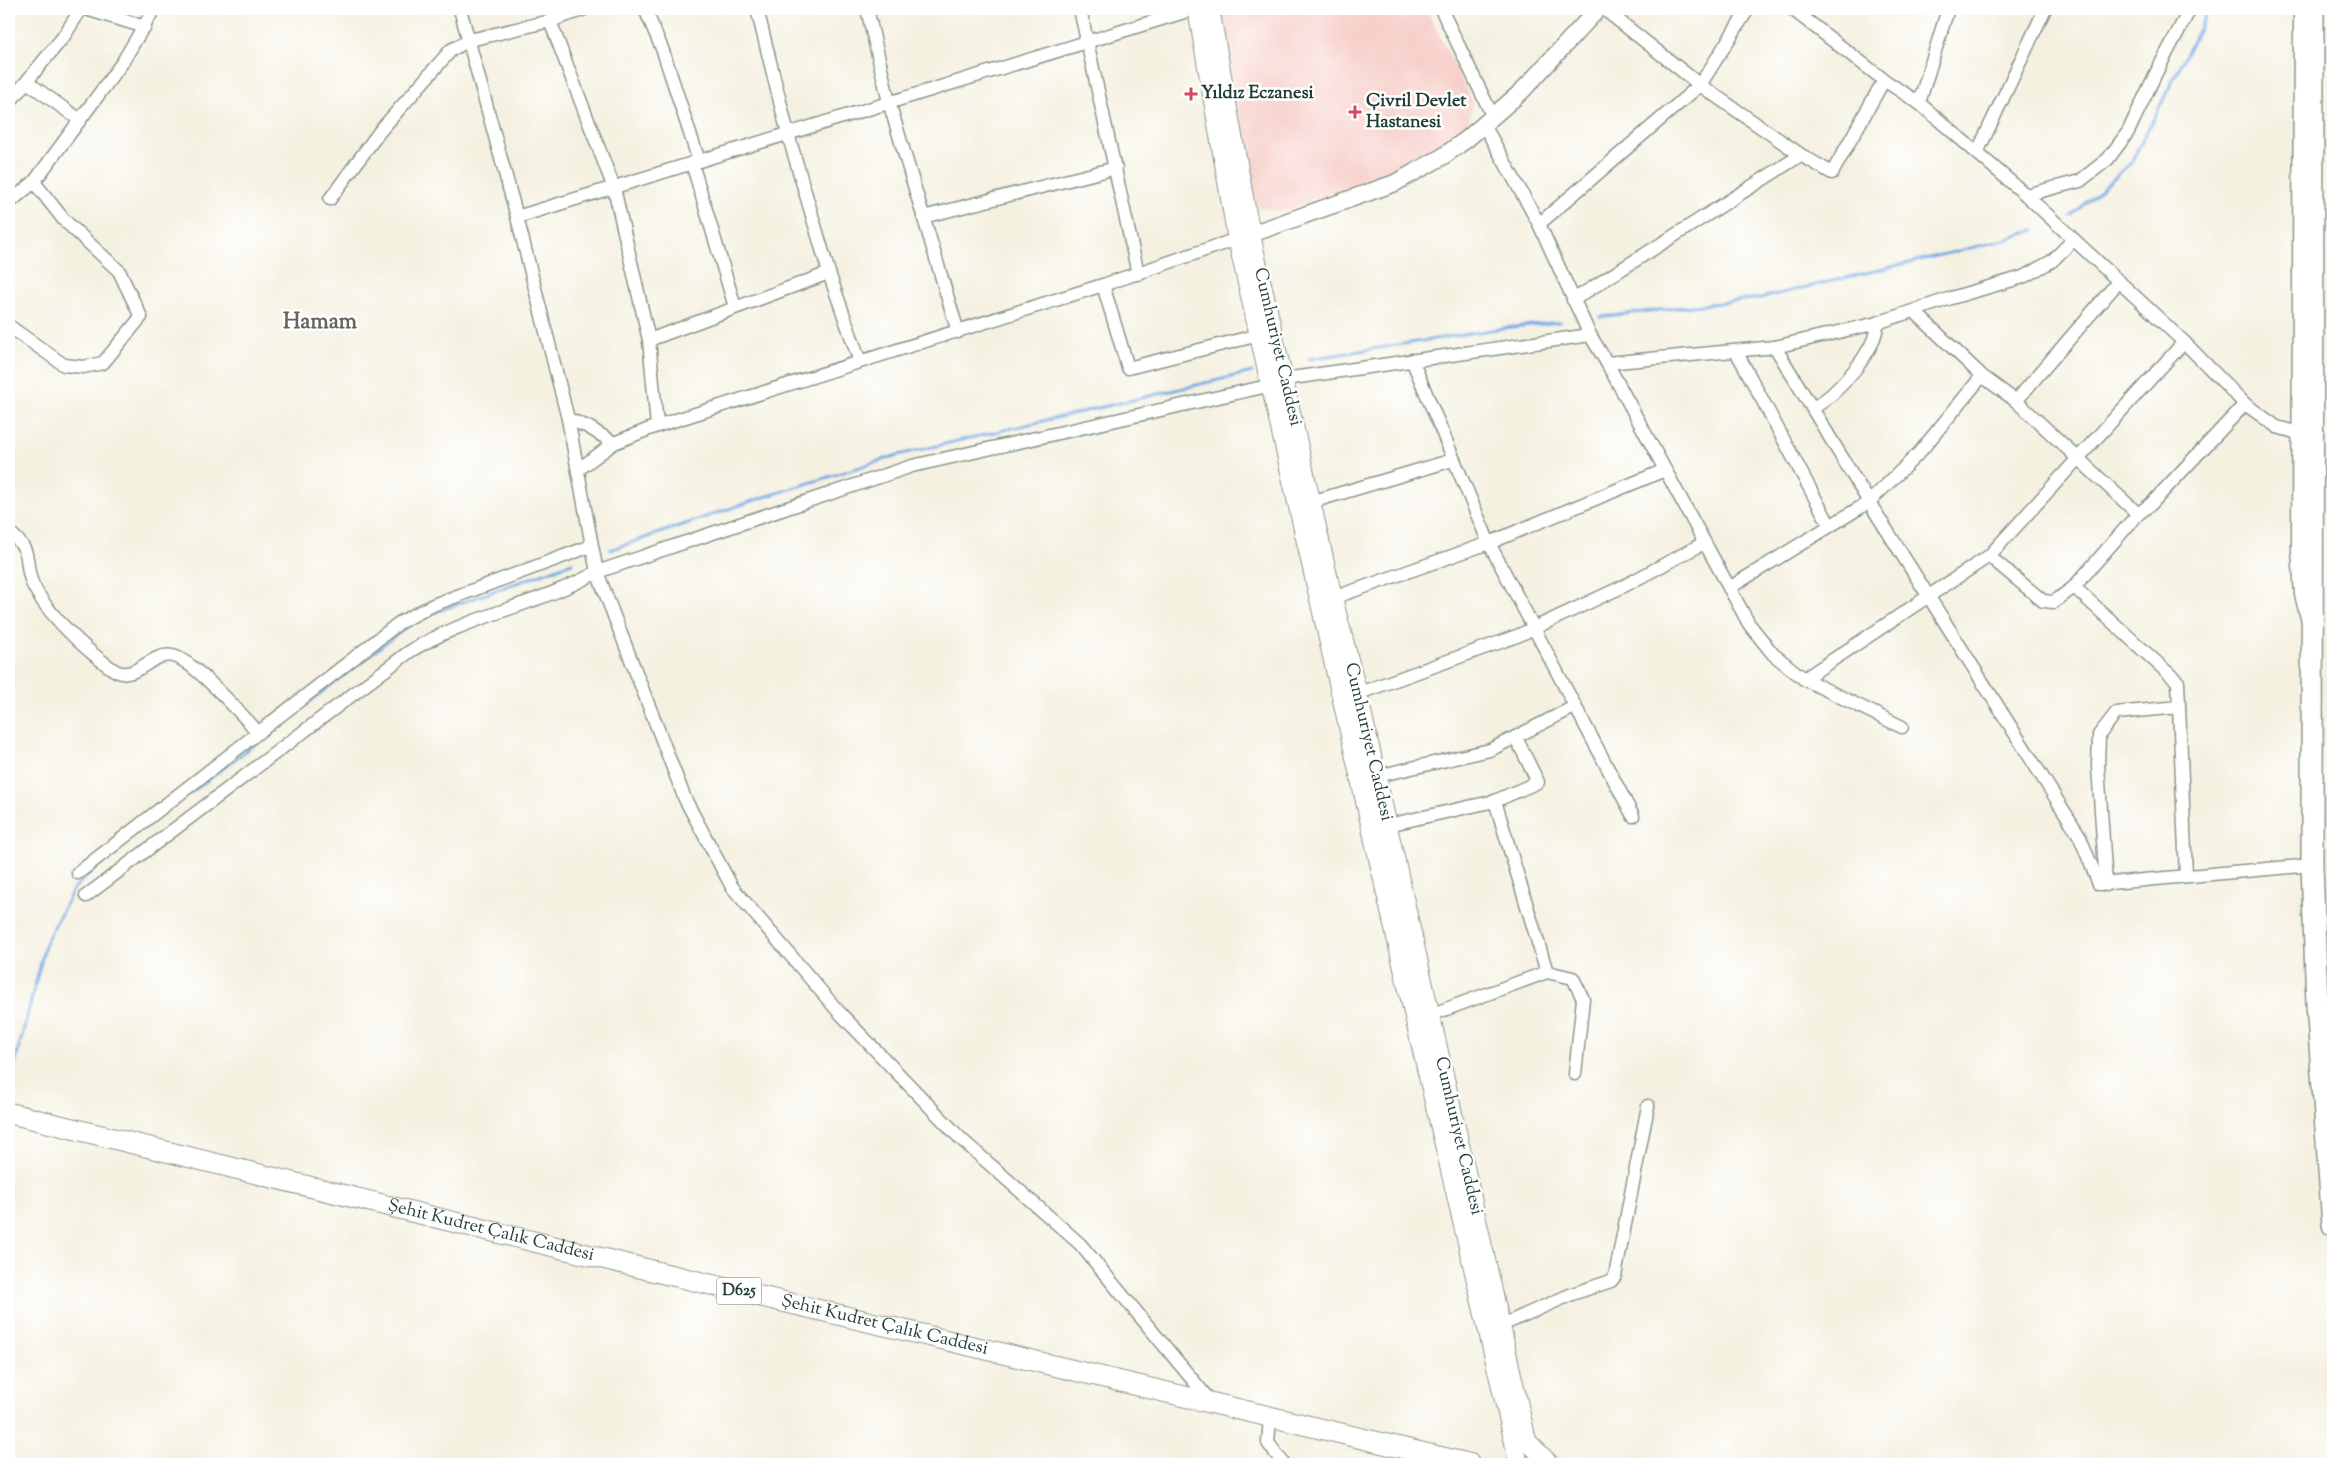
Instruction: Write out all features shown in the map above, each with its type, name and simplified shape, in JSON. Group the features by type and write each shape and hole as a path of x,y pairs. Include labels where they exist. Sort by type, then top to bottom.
{"highway":[{"path":"2313,9 2312,865 2318,1014 2333,1225"}],"main road":[{"name":"Cumhuriyet Caddesi","path":"1195,9 1244,237 1278,382 1311,502 1333,598 1350,696 1414,1021 1519,1464"},
{"name":"Cumhuriyet Caddesi","path":"1210,9 1259,335 1278,382 1319,605 1376,776 1527,1441 1550,1464"},
{"name":"Şehit Kudret Çalık Caddesi","path":"9,1113 1270,1418 1470,1464"}],"street":[{"path":"9,104 64,36 81,9"},
{"path":"86,9 145,27"},
{"path":"9,203 34,182 122,63 154,9"},
{"path":"460,9 517,217 568,419 590,546 597,572 685,799 732,887 838,1011 961,1139 1080,1244 1213,1404"},
{"path":"330,199 380,132 443,56 451,50 470,40 550,21 585,9"},
{"path":"645,9 663,51 735,307"},
{"path":"758,9 788,134 829,273 860,362"},
{"path":"867,9 890,102 958,332"},
{"path":"1080,9 1138,274"},
{"path":"517,217 1088,40 1195,9"},
{"path":"1441,9 1488,121 1539,224 1590,335 1666,470 1704,544 1760,639 1773,654 1804,679 1902,727"},
{"path":"578,469 614,443 657,426 1104,286 1395,183 1442,157 1488,121 1546,67 1598,9"},
{"path":"1604,9 1700,85 1801,155 1832,173 1884,80"},
{"path":"1539,224 1700,85 1748,9"},
{"path":"1792,9 1884,80 1919,103 2026,195 2184,342 2245,404 2277,427 2298,433"},
{"path":"1919,103 1948,9"},
{"path":"1976,153 2045,9"},
{"path":"2026,195 2080,181 2108,159 2128,132 2190,9"},
{"path":"2300,9 2298,433 2300,581 2304,612 2312,629"},
{"path":"550,21 614,188 649,340 657,426"},
{"path":"26,82 80,120"},
{"path":"1574,300 1801,155"},
{"path":"923,217 1116,168"},
{"path":"9,326 64,365 83,368 103,363 141,317 119,271 64,220 34,182"},
{"path":"1607,363 1775,347 1877,323 1915,312 1951,298 2037,270 2052,261 2073,240"},
{"path":"649,340 829,273"},
{"path":"2016,401 2119,281"},
{"path":"1104,286 1128,368 1259,335"},
{"path":"1915,312 1982,376 2016,401 2138,514"},
{"path":"1812,408 1836,391 1872,346 1877,323"},
{"path":"86,896 408,652 454,627 562,589 597,572 912,466 1278,382 1412,360 1590,335"},
{"path":"1804,679 1929,598 1989,556 2184,342"},
{"path":"1775,347 1869,502 2079,835 2099,884 2106,885 2312,865"},
{"path":"1736,351 1829,524"},
{"path":"1412,360 1489,543 1633,816"},
{"path":"1729,588 1829,524 1869,502 1919,453 1982,376"},
{"path":"1989,556 2043,601 2054,602 2074,587 2138,514 2150,504 2245,404"},
{"path":"568,419 588,427 614,443"},
{"path":"1311,502 1453,460"},
{"path":"1333,598 1489,543 1666,470"},
{"path":"9,532 25,550 30,577 37,591 68,629 112,669 122,673 132,673 160,657 171,656 180,658 216,688 257,732"},
{"path":"1350,696 1516,636 1624,586 1704,544"},
{"path":"78,873 387,630 433,605 590,546"},
{"path":"2074,587 2178,682 2186,876"},
{"path":"1376,776 1490,750 1574,707"},
{"path":"2106,885 2098,766 2099,734 2116,714 2179,707"},
{"path":"1388,825 1495,801 1538,782 1516,738"},
{"path":"1495,801 1547,972"},
{"path":"1430,1014 1547,972 1573,978 1582,999 1575,1074"},
{"path":"1502,1325 1572,1294 1611,1281 1615,1276 1648,1106"},
{"path":"1270,1418 1268,1443 1284,1464"}],"shaded area":[{"name":"Çivril Devlet Hastanesi","path":"1219,9 1426,9 1473,103 1469,121 1425,158 1282,212 1257,207"}],"waterway":[{"path":"2071,216 2131,163 2209,9"},
{"path":"1600,317 1761,298 2004,240 2034,230"},
{"path":"1309,359 1504,328 1560,322"},
{"path":"610,550 752,501 898,455 1252,372"},
{"path":"422,617 572,563"},
{"path":"191,793 414,621"},
{"path":"10,1083 46,942 74,888 109,856"}],"place":[{"name":"Yıldız Eczanesi","path":"1191,94"},
{"name":"Çivril Devlet Hastanesi","path":"1355,112"}],"district":[{"name":"Hamam","path":"320,323"}]}
